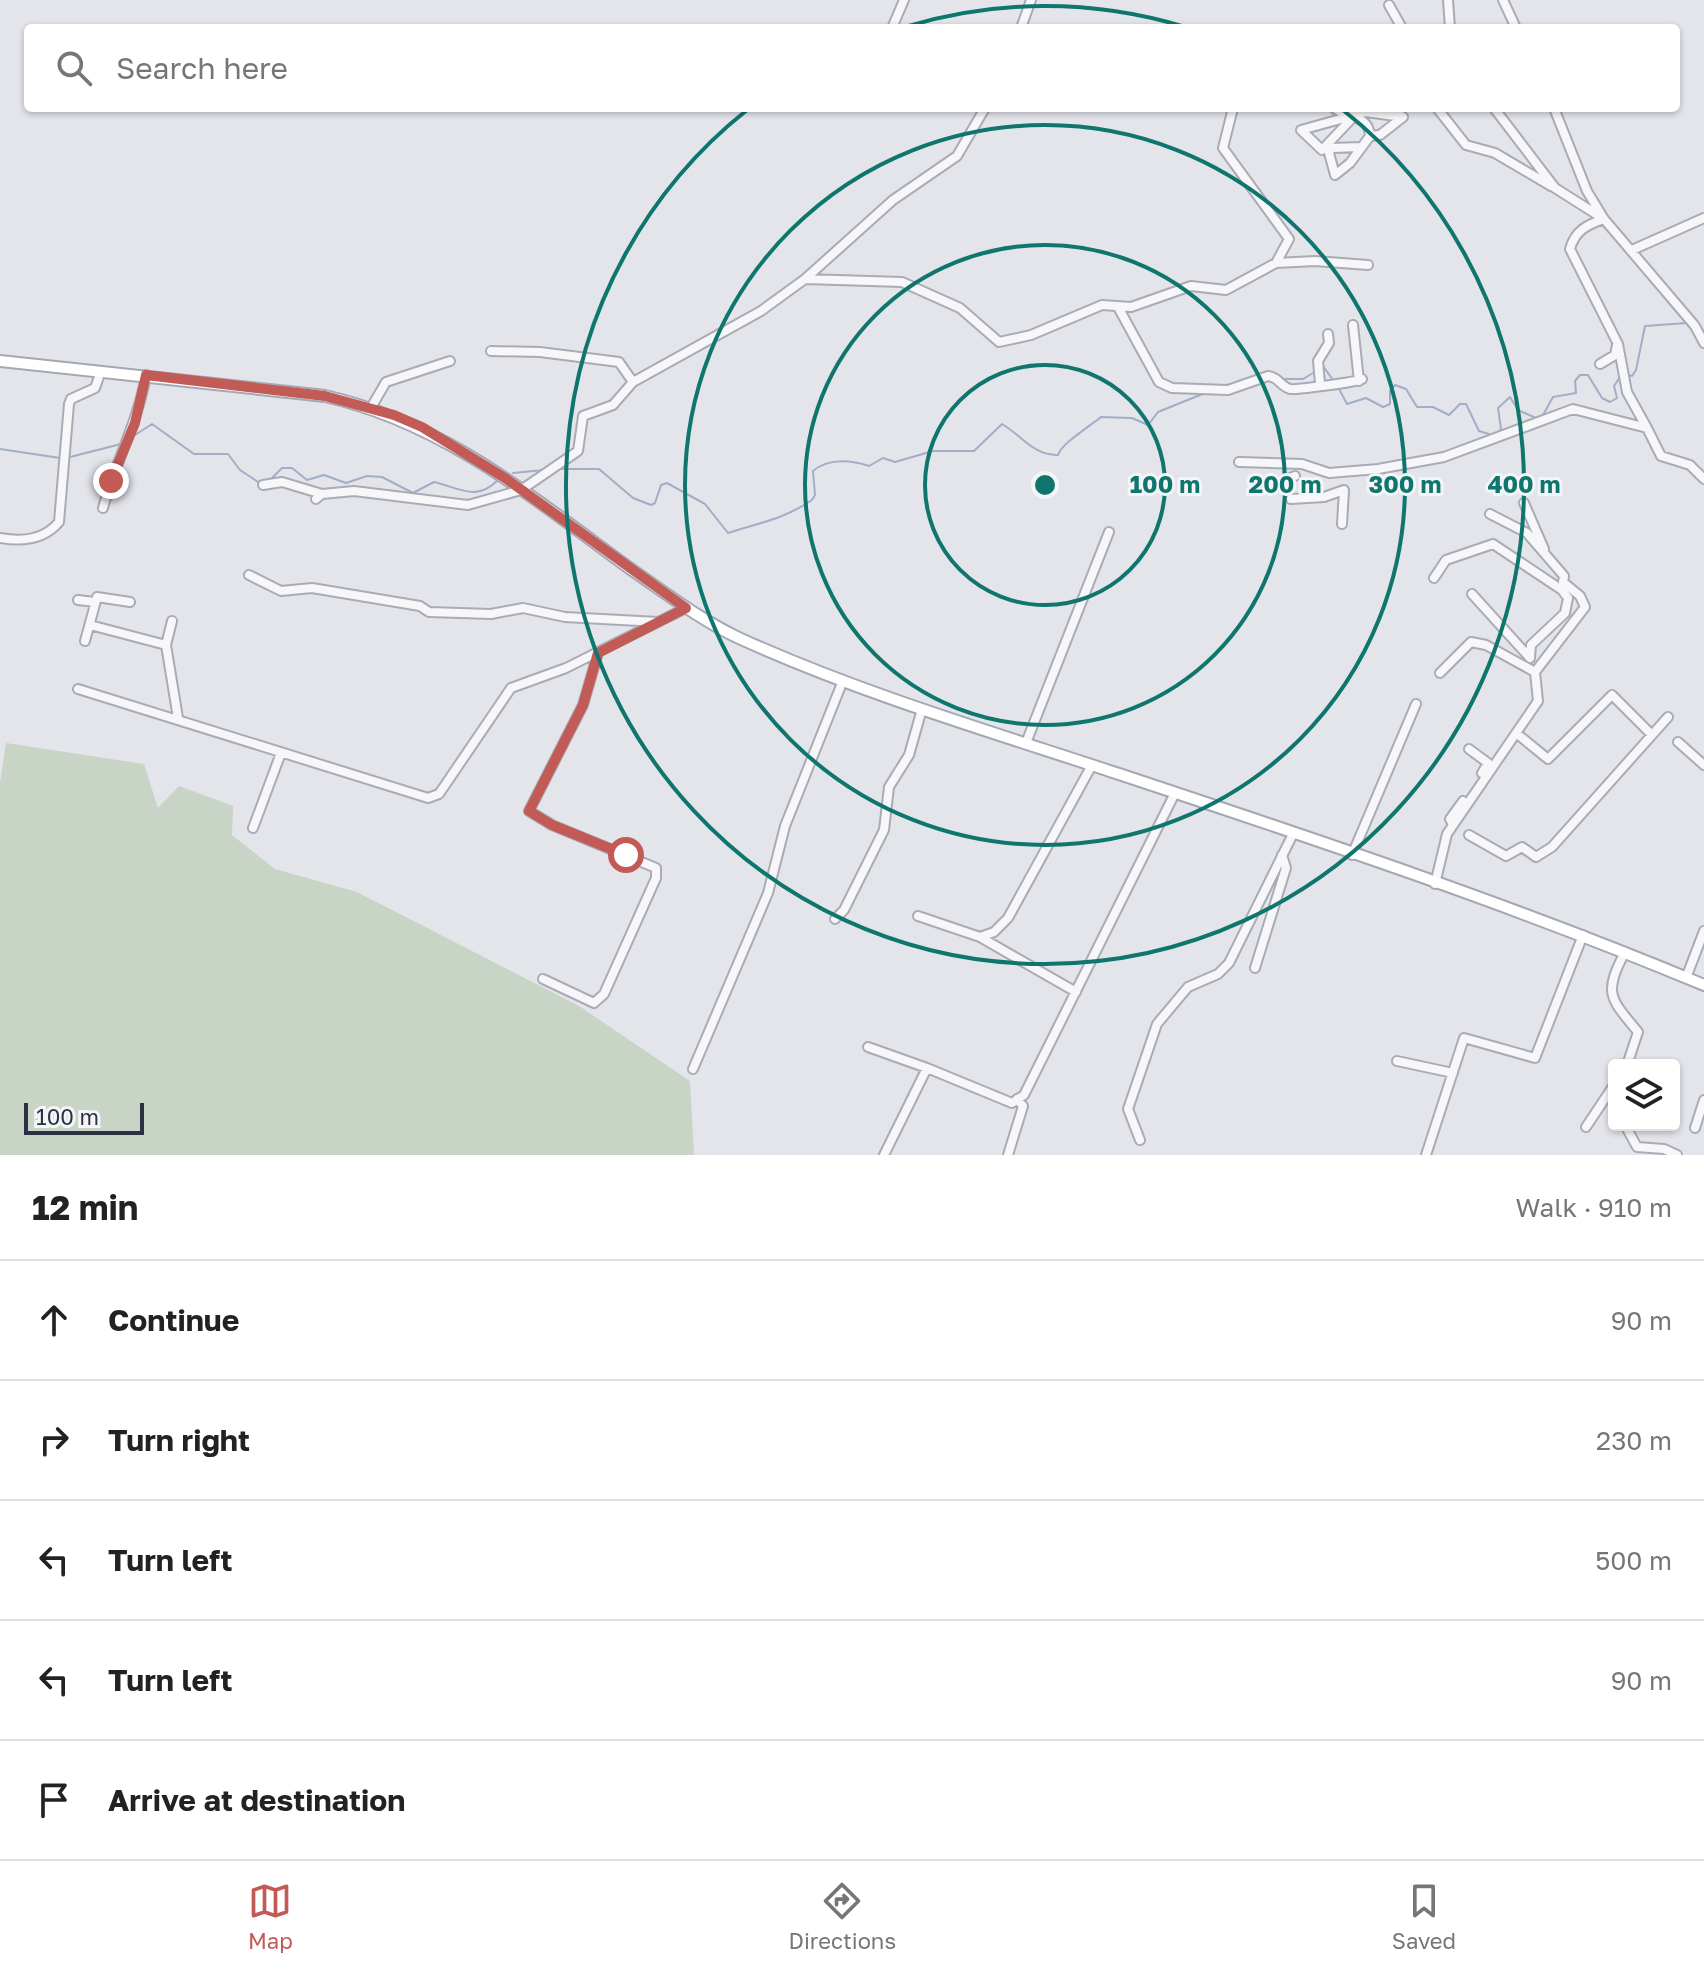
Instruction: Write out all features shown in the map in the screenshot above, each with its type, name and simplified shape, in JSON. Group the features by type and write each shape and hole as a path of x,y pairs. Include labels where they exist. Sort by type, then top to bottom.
{"main road":[{"path":"0,361 325,396 372,406 422,427 521,490 686,608 735,637 842,683 1175,793 1583,935 1704,985"}],"street":[{"path":"894,24 904,0"},
{"path":"1022,24 1031,0"},
{"path":"1448,0 1450,24"},
{"path":"1503,0 1514,24"},
{"path":"1389,5 1400,24"},
{"path":"263,485 282,482 319,496 354,491 468,505 521,490 578,451 580,420 613,405 633,382 761,311 805,279 893,200 957,156 983,112"},
{"path":"1232,112 1223,148 1289,239 1276,263"},
{"path":"1346,112 1368,125 1370,136"},
{"path":"1355,115 1322,150 1301,130 1363,112"},
{"path":"1378,112 1403,117"},
{"path":"1395,112 1403,117"},
{"path":"1440,112 1466,145 1495,153 1604,219"},
{"path":"1497,112 1555,188"},
{"path":"1556,112 1587,191 1604,219 1695,326 1704,343"},
{"path":"1361,147 1370,136 1380,135 1403,117"},
{"path":"1632,250 1704,218"},
{"path":"1604,219 1585,226 1574,238 1570,249 1618,344 1627,392 1661,456 1690,465 1704,479"},
{"path":"805,279 902,282 960,308 999,342 1031,335 1083,310 1102,305 1118,307 1154,302 1191,286 1226,290 1276,263 1315,261 1368,265"},
{"path":"1118,307 1159,382 1172,388 1228,390 1268,376 1277,377 1289,389 1360,380 1353,325"},
{"path":"1320,383 1318,361 1329,343 1328,334"},
{"path":"1600,364 1615,355 1618,344"},
{"path":"491,351 540,352 619,362 633,382"},
{"path":"372,406 386,382 450,361"},
{"path":"0,538 32,539 50,534 59,522 69,404 71,399 95,388 101,371"},
{"path":"103,508 118,460 135,423 146,375"},
{"path":"1239,462 1302,464 1329,473 1378,469 1444,457 1573,409 1647,428"},
{"path":"1261,482 1273,485 1295,476"},
{"path":"1291,499 1324,497 1344,490 1342,524"},
{"path":"1524,503 1547,558"},
{"path":"1490,514 1527,533 1580,596 1585,607 1537,670"},
{"path":"1026,743 1109,532"},
{"path":"1434,578 1446,560 1493,544 1562,590 1568,598 1565,613 1531,645 1530,657"},
{"path":"249,575 281,591 312,588 420,606 429,612 491,614 523,608 565,617 659,622"},
{"path":"1435,884 1447,834 1538,701 1537,670 1530,657 1472,594"},
{"path":"85,641 97,597 130,602"},
{"path":"78,600 95,602"},
{"path":"78,689 178,718 396,790 433,796 511,688 531,683 598,653 686,608"},
{"path":"172,621 166,645 178,718"},
{"path":"90,625 166,645"},
{"path":"1440,673 1471,642 1486,645 1537,670"},
{"path":"543,979 594,1003 604,994 656,878 656,868 552,825 529,811 583,705 598,653"},
{"path":"693,1069 768,893 785,826 842,683"},
{"path":"1516,733 1548,759 1612,695 1652,735"},
{"path":"1352,855 1416,704"},
{"path":"835,919 844,910 884,830 889,787 909,755 922,709"},
{"path":"1469,835 1506,856 1522,847 1536,857 1552,847 1668,717"},
{"path":"1678,742 1704,765"},
{"path":"1453,825 1450,819 1488,766 1469,749"},
{"path":"253,828 281,753"},
{"path":"980,937 994,932 1008,918 1092,765"},
{"path":"868,1047 1012,1103 1024,1095 1175,793"},
{"path":"1140,1140 1128,1109 1157,1024 1188,987 1218,974 1229,963 1293,834"},
{"path":"1255,968 1286,868 1282,855"},
{"path":"918,916 980,937 1076,992"},
{"path":"1686,978 1704,931"},
{"path":"1426,1155 1464,1038 1535,1058 1583,935"},
{"path":"1625,952 1611,980 1611,997 1638,1032 1629,1059"},
{"path":"1397,1061 1453,1073"},
{"path":"884,1155 927,1068"},
{"path":"1586,1127 1608,1094"},
{"path":"1008,1155 1021,1122 1023,1106 1017,1099"},
{"path":"1695,1128 1704,1100"},
{"path":"1628,1131 1637,1147 1664,1149 1677,1155"}],"green space":[{"path":"6,743 144,764 158,808 179,786 233,806 232,835 275,869 357,892 579,1006 690,1081 694,1155 0,1155 0,783"}],"waterway":[{"path":"1627,375 1632,376 1636,370 1645,326 1687,323"},
{"path":"1323,366 1333,380"},
{"path":"1283,379 1303,379 1313,373"},
{"path":"1497,434 1501,429 1498,408 1510,397 1518,410 1536,418 1543,415 1553,397 1576,393 1575,381 1580,375 1588,375 1602,398 1610,402 1617,398 1614,386 1620,377"},
{"path":"1231,393 1258,384"},
{"path":"1338,387 1347,404 1366,398 1383,407 1390,404 1390,391 1395,385 1406,389 1417,407 1433,407 1449,415 1460,404 1466,404 1479,431 1492,435"},
{"path":"561,469 599,469 633,498 651,505 655,503 661,485 667,483 705,504 728,533 781,516 812,500 815,495 813,471 826,464 855,462 869,466 883,458 895,462 933,451 974,451 1002,424 1035,449 1058,455 1070,441 1101,417 1132,418 1148,425 1158,412 1205,393"},
{"path":"132,437 152,424 194,454 228,454 240,470 258,482 271,479 282,468 292,468 307,480 324,475 346,483 367,476 382,477 413,493 434,482 475,492 490,487 498,480"},
{"path":"70,457 121,444"},
{"path":"0,449 60,458"},
{"path":"513,473 544,470"}],"route":[{"path":"111,481 135,423 146,375 325,396 372,406 422,427 505,478 686,608 598,653 583,705 529,811 552,825 626,855"}]}
